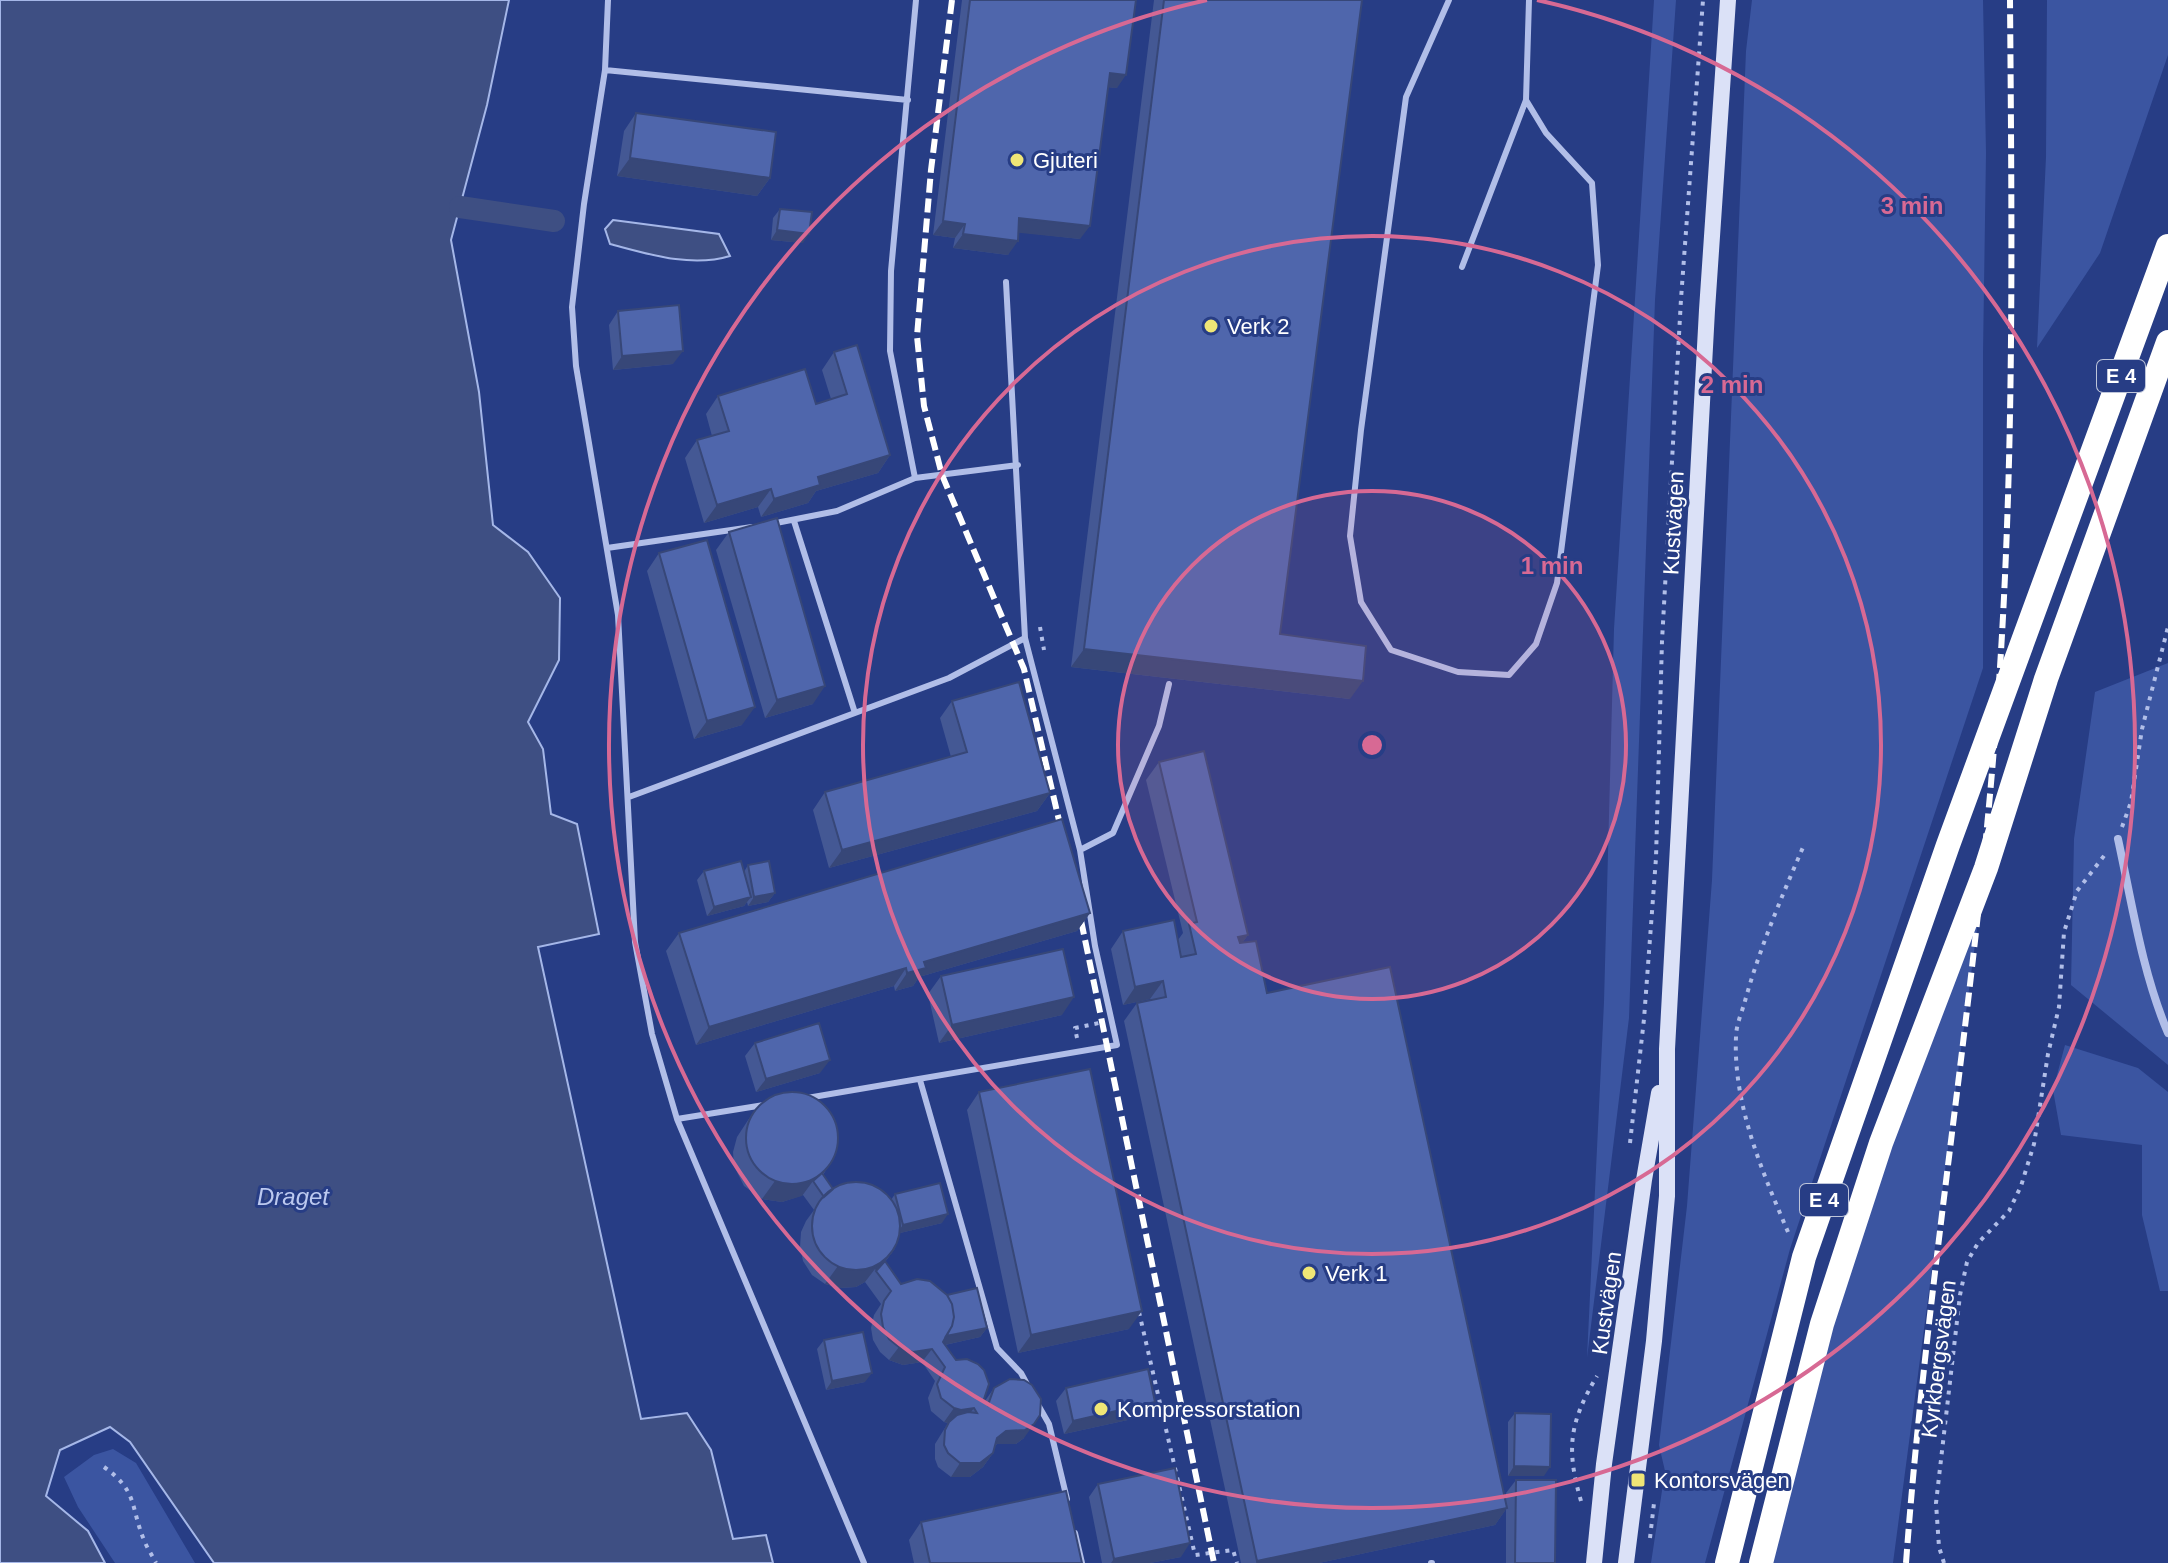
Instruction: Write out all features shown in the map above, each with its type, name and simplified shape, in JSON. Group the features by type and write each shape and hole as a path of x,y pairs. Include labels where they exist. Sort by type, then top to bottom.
{"highway":[{"name":"E 4","path":"1727,1563 1804,1257 1948,845 2168,246"},
{"name":"E 4","path":"1761,1563 1822,1324 1876,1158 1986,868 2046,679 2168,342"}],"main road":[{"name":"Kustvägen","path":"1626,1563 1654,1341 1667,1196 1667,1049 1705,341 1728,0"},
{"name":"Kustvägen","path":"1594,1563 1604,1464 1644,1180 1667,1049"}],"street":[{"path":"2118,839 2146,962 2168,1033"}],"lane":[{"path":"608,0 605,70 572,307 576,366 618,615 635,942 652,1034 677,1119 864,1563"},
{"path":"915,478 890,351 891,271 916,0"},
{"path":"1449,0 1406,97 1361,430 1350,536 1361,602 1391,650 1458,672 1509,675 1536,644 1557,583 1598,265 1592,183 1546,133 1526,100"},
{"path":"1462,267 1526,100 1529,0"},
{"path":"605,70 908,100"},
{"path":"798,1099 1117,1045 1095,946 1080,850 1025,638 1006,282"},
{"path":"607,548 794,521 837,511 915,478 1018,465"},
{"path":"794,521 855,713"},
{"path":"629,797 949,678 1025,638"},
{"path":"1080,850 1113,833 1159,726 1169,684"},
{"path":"920,1080 997,1348 1021,1373 1049,1424 1068,1505"},
{"path":"677,1119 768,1104"},
{"path":"1072,1520 1082,1563"}],"path":[{"path":"1630,1143 1644,1019 1656,858 1663,610 1703,0"},
{"path":"1038,620 1044,651"},
{"name":"Kyrkbergsvägen","path":"1944,1563 1939,1547 1936,1503 1960,1295 1967,1262 1978,1243 2009,1211 2021,1186 2034,1144 2059,1007 2064,932 2077,891 2118,839 2131,802 2142,729 2168,627"},
{"path":"1788,1232 1749,1128 1738,1081 1736,1034 1768,929 1804,845"},
{"path":"1080,1052 1075,1028 1111,1021"},
{"path":"1136,1298 1195,1555 1233,1550 1237,1563"},
{"path":"1583,1507 1570,1451 1576,1419 1602,1367"},
{"path":"104,1467 125,1484 143,1538 156,1563"}],"shaded area":[{"path":"1654,0 1676,0 1655,300 1629,1018 1587,1358 1604,1002 1614,629"},
{"path":"1752,0 1983,0 1986,153 1983,668 1790,1249 1705,1563 1651,1563 1665,1471 1659,1445 1687,1206 1712,880 1746,51"},
{"path":"2047,0 2168,0 2168,55 2100,253 2037,348 2046,157"},
{"path":"2168,663 2168,1065 2071,985 2074,839 2095,692"},
{"path":"1979,914 1893,1563 1771,1563 1835,1320 1890,1146"},
{"path":"2065,1045 2138,1068 2168,1092 2168,1291 2160,1291 2142,1215 2142,1145 2061,1135 2053,1090"},
{"path":"113,1449 136,1463 195,1563 115,1563 78,1507 64,1477 94,1455"}],"water":[{"name":"Draget","path":"0,0 509,0 487,105 451,240 479,392 493,525 528,552 560,598 559,660 528,722 543,749 551,814 577,824 599,934 538,947 641,1419 687,1413 711,1450 733,1539 766,1535 773,1563 214,1563 130,1442 110,1427 60,1450 46,1496 88,1531 105,1563 0,1563"},
{"path":"613,220 719,234 730,256 685,260 610,244 605,229"}],"building":[{"name":"Gjuteri","path":"970,0 1136,0 1126,75 1110,73 1090,226 1019,218 1018,241 963,234 965,224 943,221"},
{"name":"Verk 2","path":"1164,0 1362,0 1280,634 1366,646 1363,681 1084,649"},
{"path":"636,113 776,132 770,178 630,158"},
{"path":"780,209 812,212 809,234 777,230"},
{"path":"679,305 683,351 622,356 618,311"},
{"path":"857,345 890,455 818,477 820,485 774,499 771,489 717,505 697,440 729,431 718,396 805,369 816,404 847,394 834,352"},
{"path":"777,518 825,686 777,700 729,532"},
{"path":"707,540 755,707 707,721 659,553"},
{"path":"1019,682 1050,793 842,850 825,792 967,752 952,701"},
{"name":"Verk 1","path":"1204,751 1248,935 1238,937 1240,943 1256,941 1267,993 1390,967 1507,1508 1257,1561 1137,1003 1166,997 1163,981 1135,987 1123,931 1174,920 1181,957 1196,954 1189,924 1197,922 1159,762"},
{"path":"1062,819 1090,913 924,962 926,968 907,973 906,968 709,1027 679,933"},
{"path":"741,861 751,897 714,907 704,871"},
{"path":"769,861 775,893 754,897 748,865"},
{"path":"1063,949 1074,997 952,1025 941,976"},
{"path":"819,1023 830,1060 766,1079 755,1043"},
{"path":"1090,1069 1142,1311 1031,1335 979,1092"},
{"path":"792,1092 809,1096 824,1106 834,1121 838,1138 834,1155 824,1170 809,1180 792,1184 775,1180 760,1170 750,1155 746,1138 750,1121 760,1106 775,1096"},
{"path":"822,1173 833,1189 824,1197 813,1181"},
{"path":"856,1182 873,1186 887,1195 896,1209 900,1226 896,1243 887,1257 873,1266 856,1270 839,1266 825,1257 816,1243 812,1226 816,1209 825,1195 839,1186"},
{"path":"940,1183 948,1214 903,1225 895,1194"},
{"path":"885,1261 901,1284 917,1279 930,1281 947,1295 954,1317 943,1342 956,1360 967,1359 984,1370 989,1384 984,1399 988,1405 994,1388 1010,1379 1024,1380 1032,1385 1041,1399 1040,1415 1034,1424 1025,1430 1006,1431 997,1438 993,1453 980,1463 960,1463 944,1445 949,1422 957,1415 977,1413 974,1408 954,1408 941,1398 937,1384 945,1367 932,1349 913,1352 899,1347 889,1339 883,1327 881,1314 884,1301 891,1291 876,1271"},
{"path":"977,1288 987,1328 946,1336 954,1317 947,1295"},
{"path":"863,1332 872,1373 832,1381 824,1340"},
{"path":"1148,1369 1155,1402 1073,1421 1066,1388"},
{"path":"1515,1413 1551,1414 1550,1467 1514,1466"},
{"path":"1175,1468 1190,1543 1114,1559 1098,1484"},
{"path":"1516,1480 1556,1480 1555,1563 1515,1563"},
{"path":"1066,1491 1082,1563 930,1563 921,1522"}],"waterway":[{"path":"460,207 554,221"}],"railway":[{"path":"952,0 931,170 917,336 924,406 942,475 1024,669 1064,842"},
{"path":"1906,1563 1925,1359 1985,850 2001,655 2011,374 2010,0"},
{"path":"1077,901 1214,1563"}],"place":[{"name":"Gjuteri","path":"1017,160"},
{"name":"Verk 2","path":"1211,326"},
{"name":"Verk 1","path":"1309,1273"},
{"name":"Kompressorstation","path":"1101,1409"},
{"name":"Kontorsvägen","path":"1638,1480"}]}
